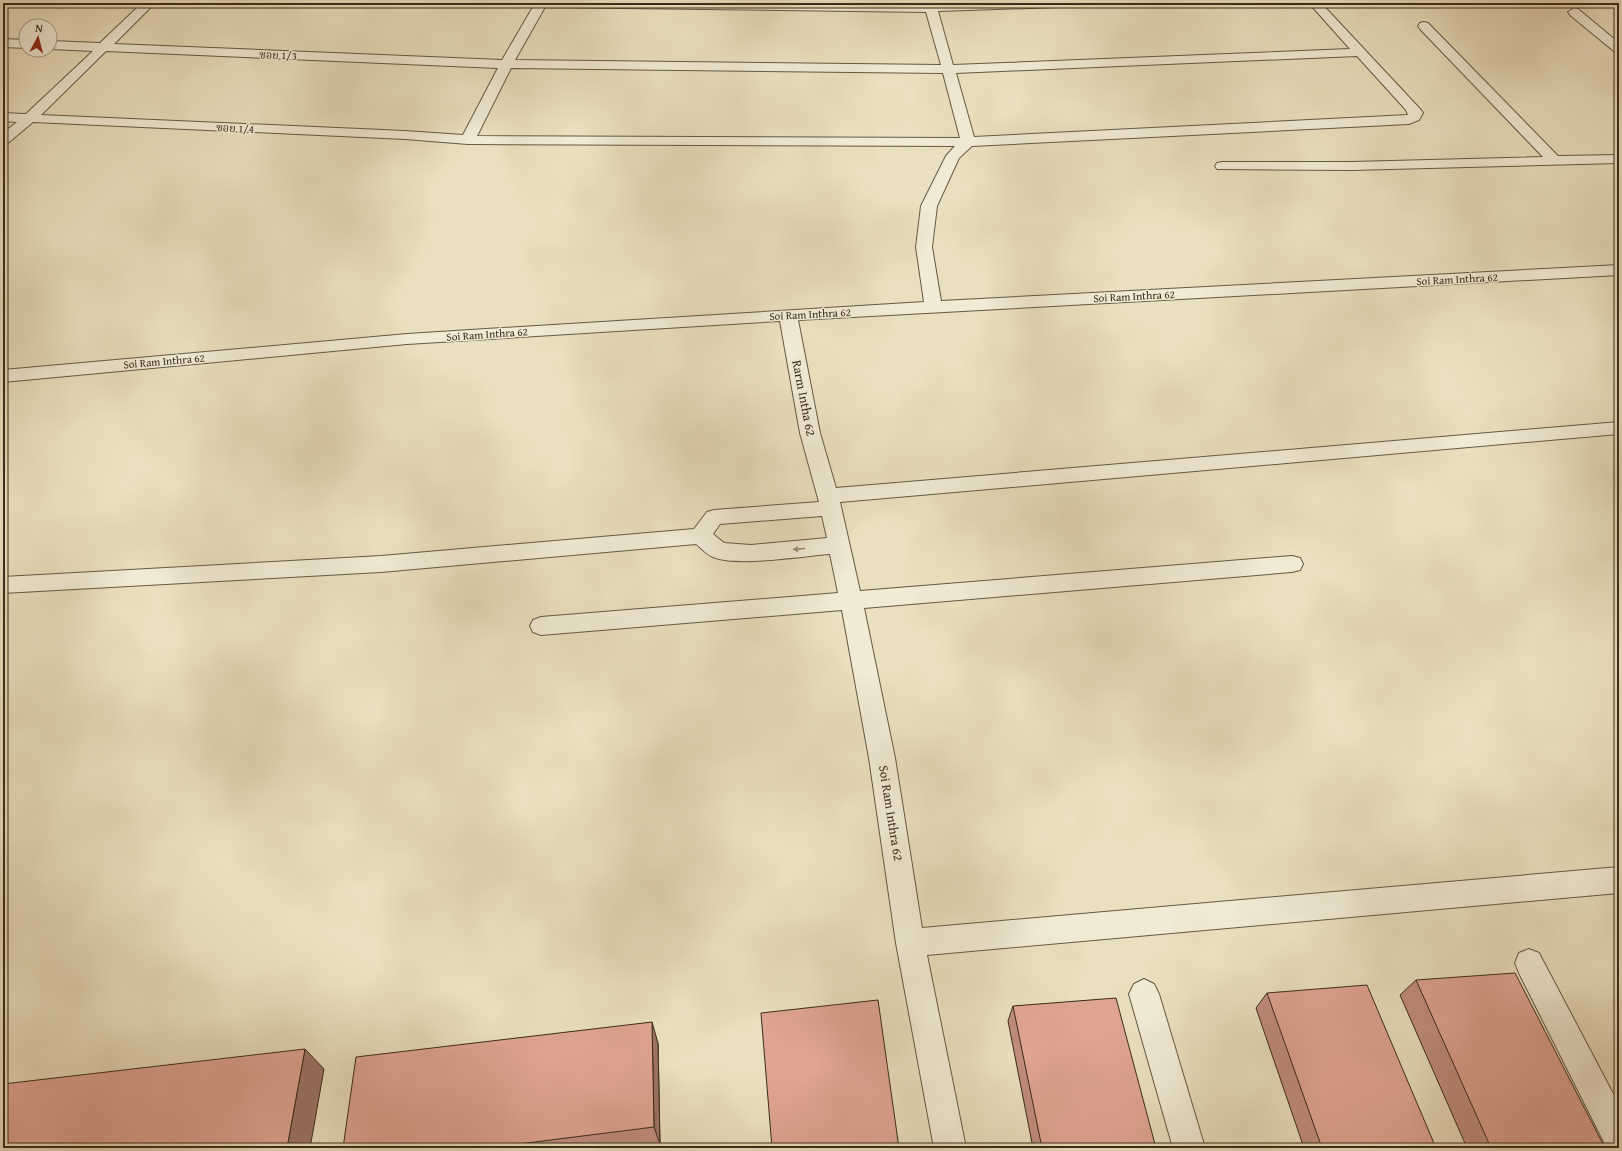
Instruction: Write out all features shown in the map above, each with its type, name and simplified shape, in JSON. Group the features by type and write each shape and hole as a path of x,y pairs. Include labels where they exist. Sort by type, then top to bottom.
{"street":[{"path":"3,140 30,118 149,3"},
{"path":"501,3 930,5 1057,3"},
{"path":"1315,3 1358,52"},
{"path":"468,140 506,64 541,4"},
{"path":"930,5 949,69 968,142 954,156 929,206 924,247 932,300 935,306"},
{"path":"1574,12 1619,49"},
{"path":"1424,26 1555,161"},
{"path":"3,43 18,44"},
{"name":"ซอย 1/3","path":"58,45 506,64 949,69 1358,52"},
{"name":"ซอย 1/4","path":"3,117 397,135 468,140 968,142 1409,120 1414,117 1416,113 1411,107 1377,69 1358,52"},
{"path":"1222,166 1352,166 1619,159"},
{"name":"Soi Ram Inthra 62","path":"3,376 407,339 935,306 1619,270"},
{"name":"Rarm Intha 62","path":"788,315 810,433 826,495"},
{"path":"700,536 714,518 826,495 1619,428"},
{"name":"Soi Ram Inthra 62","path":"826,495 851,600 882,758 910,943 950,1148"},
{"path":"3,585 381,564 700,536 719,551 752,553 838,545"},
{"path":"541,626 1292,564"},
{"path":"910,943 1619,880"},
{"path":"1529,963 1619,1138"},
{"path":"1144,994 1189,1148"}],"building":[{"path":"1515,973 1605,1148 1491,1148 1416,980"},
{"path":"1367,985 1436,1148 1322,1148 1267,993"},
{"path":"1116,998 1156,1148 1042,1148 1013,1006"},
{"path":"878,1000 899,1148 772,1148 761,1013"},
{"path":"652,1022 654,1127 487,1148 343,1148 356,1057"},
{"path":"305,1049 287,1148 3,1148 3,1084"}]}
